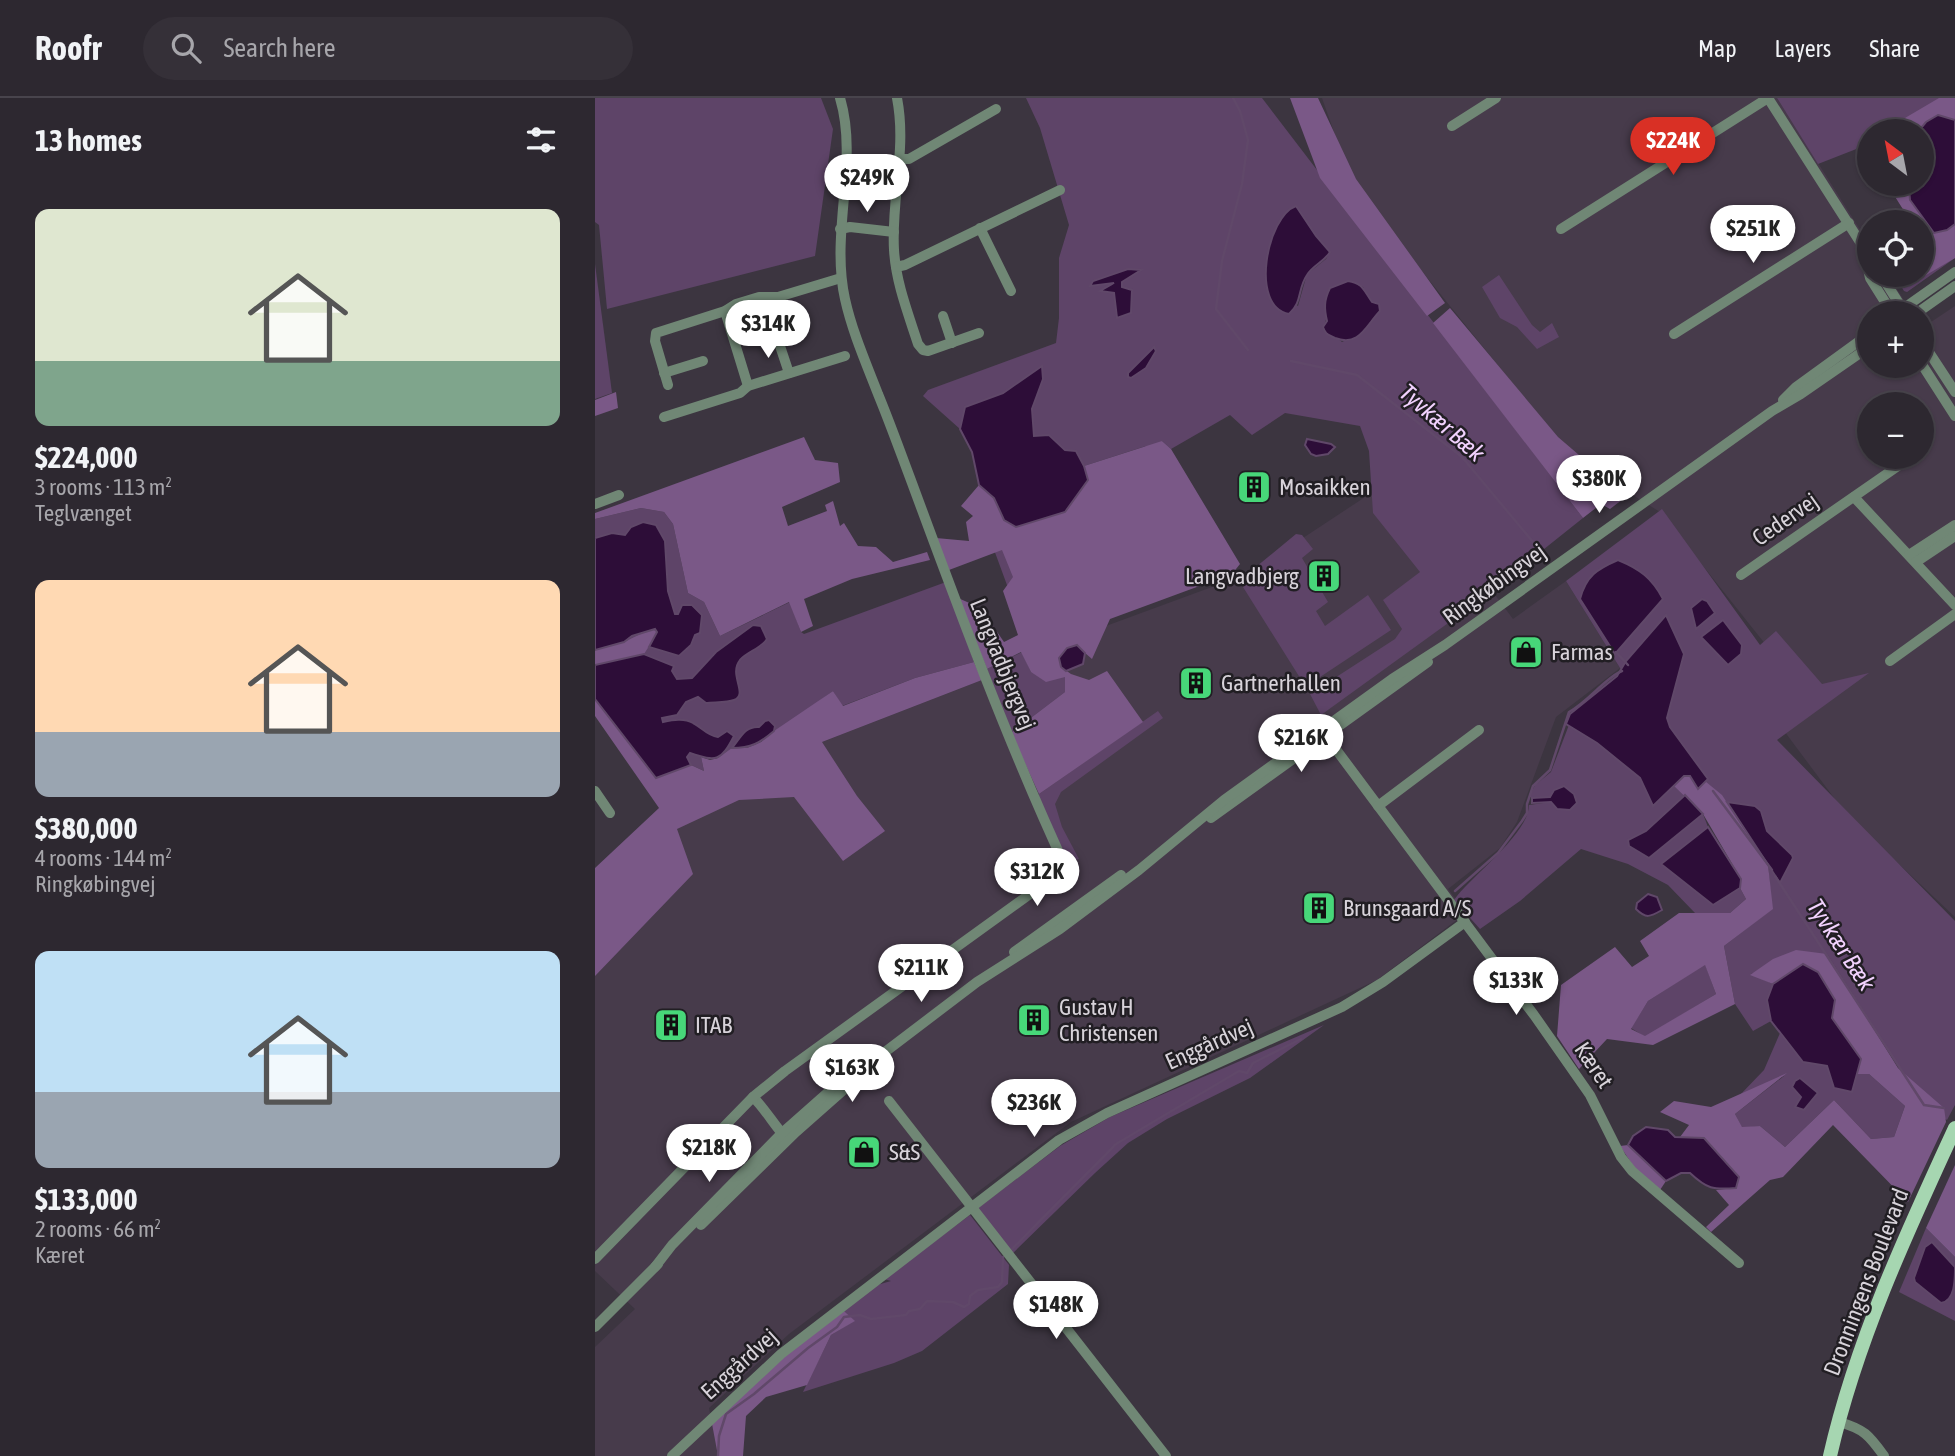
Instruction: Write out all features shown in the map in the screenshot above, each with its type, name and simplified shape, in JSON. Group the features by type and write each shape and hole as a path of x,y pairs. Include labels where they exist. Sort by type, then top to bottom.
{"main road":[{"name":"Dronningens Boulevard","path":"1830,1456 1858,1359 1888,1278 1955,1128"}],"street":[{"name":"Langvadbjergvej","path":"595,1259 753,1097 1066,868 1035,800 947,579 853,328 841,278 840,229 847,138 846,117 840,98"},
{"path":"897,98 901,117 901,159 894,232 896,267 900,291 918,344 928,351 979,333"},
{"path":"1452,126 1496,98"},
{"path":"1561,229 1768,98 1857,237"},
{"path":"979,105 985,115"},
{"path":"901,159 909,159 996,109"},
{"path":"896,267 1059,190"},
{"path":"1674,334 1849,223"},
{"path":"980,228 1011,291"},
{"path":"840,229 894,232"},
{"path":"997,262 1009,257"},
{"path":"1914,301 1955,272"},
{"path":"668,385 655,341 656,333 725,311 736,304 758,297 778,297 841,278"},
{"path":"1934,301 1955,286"},
{"path":"1878,287 1890,301"},
{"path":"725,311 748,386"},
{"path":"943,316 953,343"},
{"path":"777,337 789,373"},
{"name":"Ringkøbingvej","path":"1772,411 1796,387 1857,343"},
{"path":"827,348 831,360"},
{"name":"Ringkøbingvej","path":"788,1130 977,982 1060,929 1248,783 1772,411 1857,355"},
{"path":"664,417 740,394 748,386 845,356"},
{"path":"1934,360 1955,392"},
{"path":"664,373 703,361"},
{"path":"1931,378 1955,416"},
{"path":"673,401 676,413"},
{"name":"Cedervej","path":"1741,575 1894,469"},
{"path":"595,504 619,495"},
{"name":"Cedervej","path":"1854,498 1955,605"},
{"path":"1912,558 1955,525"},
{"path":"1912,558 1955,536"},
{"path":"1890,661 1955,614"},
{"name":"Ringkøbingvej","path":"1181,836 1220,812 1413,674 1445,645"},
{"path":"1378,807 1479,730"},
{"name":"Kæret","path":"1326,736 1590,1095 1621,1157 1632,1171 1739,1263"},
{"path":"595,791 610,813"},
{"name":"Enggårdvej","path":"672,1456 781,1354 1059,1140 1107,1113 1342,1007 1383,982 1465,922"},
{"name":"Ringkøbingvej","path":"788,1130 836,1085 885,1052"},
{"path":"595,1327 672,1245 788,1130 753,1097"},
{"path":"889,1101 1166,1456"},
{"path":"1839,1422 1859,1428 1870,1435 1884,1456"}],"shaded area":[{"path":"595,98 821,98 833,129 815,256 607,309 599,225 595,222"},
{"path":"1026,98 1262,98 1583,518 1480,600 1321,715 1310,694 1395,639 1402,629 1383,600 1420,572 1373,513 1369,451 1360,426 1285,413 1252,435 1230,415 1171,449 1162,441 1029,645 993,547 1146,446 1084,466 1075,451 1065,450 1049,435 1034,436 1032,409 1043,379 1042,367 1003,393 965,407 960,429 923,396 928,390 1056,343 1059,318 1059,258 1069,225 1040,128","holes":["1296,206 1330,252 1326,259 1307,274 1298,306 1266,286 1271,242 1280,223","1348,281 1363,287 1372,315 1361,332 1342,342 1323,327 1330,289"]},
{"path":"1290,98 1318,98 1356,179 1445,303 1427,316 1320,178"},
{"path":"1322,98 1777,98 1857,225 1857,287 1896,287 1904,301 1857,301 1857,378 1934,378 1934,320 1955,306 1955,917 1846,814 1741,673 1770,650 1660,512 1572,457 1353,186"},
{"path":"1777,98 1955,98 1955,258 1934,273 1934,210 1913,210 1903,196 1934,196 1934,119 1857,119 1857,149 1818,164"},
{"path":"1939,98 1955,98 1955,120 1938,115 1931,119 1905,118"},
{"path":"1938,115 1955,120 1955,224 1947,230 1934,233 1934,210 1917,210 1910,196 1934,196 1934,119 1931,119"},
{"path":"1895,196 1917,196 1930,210 1903,210"},
{"path":"1296,206 1330,252 1307,275 1296,305 1289,314 1277,308 1269,296 1267,261 1277,226 1286,213"},
{"path":"1934,215 1947,230 1955,224 1955,258 1934,270"},
{"path":"595,264 612,393 595,399"},
{"path":"1128,269 1141,270 1122,282 1122,287 1132,290 1131,313 1117,318 1114,293 1100,291 1114,283 1090,286 1093,281"},
{"path":"1499,275 1532,325 1540,332 1552,323 1559,337 1537,349 1517,327 1500,318 1482,287"},
{"path":"1348,281 1360,286 1372,302 1379,304 1380,311 1356,338 1343,340 1327,334 1323,327 1327,321 1325,304 1330,288"},
{"path":"1902,287 1914,287 1907,292"},
{"path":"1450,308 1558,437 1600,473 1631,493 1610,509 1601,504 1583,518 1433,323"},
{"path":"1154,347 1156,351 1146,368 1131,378 1128,377 1128,373"},
{"path":"1042,366 1043,379 1032,409 1034,436 1049,435 1065,450 1076,451 1088,480 1065,512 1016,527 1004,520 994,498 979,485 972,452 960,429 965,407 1003,393"},
{"path":"616,392 618,408 595,416 595,400"},
{"path":"804,437 815,460 838,463 840,482 782,507 788,526 827,511 825,505 833,501 840,526 844,523 858,546 876,547 893,562 927,552 930,560 852,579 804,599 813,626 801,632 789,602 720,636 704,602 688,593 673,524 664,512 641,508 595,519 595,513"},
{"path":"1307,439 1335,447 1328,454 1316,456 1311,454 1305,445"},
{"path":"1162,441 1171,449 1240,564 1232,574 1110,619 1092,659 1077,646 1061,667 1071,674 1089,680 1107,671 1143,722 1039,794 1011,733 1065,692 1065,677 1046,682 1031,672 1021,652 987,669 958,598 974,605 986,626 993,626 1004,642 1018,635 1003,591 1013,577 1002,550 949,570 936,538 969,541 966,522 973,516 961,506 979,485 994,498 1004,520 1065,512 1088,480 1084,466"},
{"path":"1403,472 1513,619 1566,581 1620,668 1556,717 1517,822 1500,848 1448,889 1466,913 1377,980 1071,1122 789,1334 709,1408 718,1456 595,1456 595,1347 635,1309 595,1271 595,896 672,824 822,742 982,680 1095,630 1250,573"},
{"path":"641,508 664,512 673,524 688,593 704,602 720,636 790,602 804,634 946,582 974,662 915,678 842,706 833,691 788,724 751,746 716,758 701,757 704,771 691,765 656,778 595,699 595,665 657,632 595,650 595,519"},
{"path":"1662,509 1760,645 1776,631 1822,684 1869,673 1777,740 1955,921 1955,1105 1947,1120 1924,1105 1827,954 1751,974 1773,984 1767,1000 1771,1021 1753,1031 1735,1004 1724,946 1772,909 1768,865 1672,784 1685,795 1646,831 1649,858 1703,814 1708,827 1661,864 1713,905 1740,888 1746,899 1730,913 1695,913 1668,885 1628,864 1581,849 1520,901 1480,929 1454,900 1520,829 1529,805 1551,802 1550,797 1529,797 1535,785 1551,772 1572,717 1626,673 1620,668 1566,581"},
{"path":"643,522 656,525 665,541 668,591 675,614 678,614 682,605 692,605 702,615 700,633 695,635 691,645 679,656 649,647 657,632 655,629 595,650 595,538 612,533 625,535 631,527"},
{"path":"1296,534 1302,535 1313,549 1302,558 1328,602 1316,611 1325,626 1368,595 1391,630 1314,681 1302,681 1243,587 1245,576"},
{"path":"1618,560 1645,575 1663,599 1615,654 1580,599 1593,574"},
{"path":"1702,599 1707,601 1715,613 1696,629 1691,608"},
{"path":"1666,615 1684,654 1667,718 1670,727 1708,779 1698,789 1690,776 1684,776 1653,806 1640,778 1597,743 1566,724 1570,714 1617,676 1626,661"},
{"path":"1723,620 1742,645 1741,654 1728,665 1701,637"},
{"path":"753,625 761,626 767,639 743,657 737,666 740,693 738,697 728,702 706,703 698,697 686,702 677,715 662,718 663,722 690,721 710,735 718,737 727,731 734,736 729,744 717,757 706,758 690,753 687,757 691,765 656,778 595,699 595,665 644,654 674,666 672,671 677,679 692,678 716,652"},
{"path":"651,629 658,632 644,654 595,665 595,650 624,642"},
{"path":"1077,645 1085,653 1083,664 1066,671 1061,667 1059,658 1067,648"},
{"path":"1022,652 1031,672 1065,676 1065,692 1011,733 987,669"},
{"path":"974,662 982,680 822,742 857,796 885,831 843,861 794,797 739,800 677,829 693,874 595,976 595,868 659,808 595,716 595,699 656,778 691,765 704,771 701,757 710,760 718,758 732,748 747,748 761,742 833,691 843,706 915,678"},
{"path":"1158,711 1163,718 1061,792 1055,804 1062,827 1079,859 1065,863 1038,802 1039,794"},
{"path":"769,720 775,726 774,731 760,742 732,748 747,730 759,727"},
{"path":"1689,768 1722,795 1768,865 1773,909 1724,946 1735,1004 1653,1045 1607,1039 1579,1069 1557,1036 1561,985 1615,947 1632,967 1649,956 1640,941 1679,913 1730,913 1746,899 1740,888 1741,879 1703,814 1672,784","holes":["1705,965 1716,994 1645,1036 1631,1029 1648,1001"]},
{"path":"1564,786 1574,794 1577,803 1570,810 1557,809 1551,802 1532,803 1532,798 1550,797 1554,790"},
{"path":"1685,795 1703,814 1649,858 1629,846 1628,840 1646,831"},
{"path":"1727,802 1755,806 1761,811 1767,831 1792,855 1793,858 1780,883"},
{"path":"1708,827 1741,879 1740,888 1713,905 1661,864"},
{"path":"1648,894 1657,897 1662,910 1648,916 1636,909 1637,903"},
{"path":"1796,950 1827,954 1898,1068 1944,1108 1946,1122 1908,1202 1833,1125 1783,1177 1770,1180 1711,1232 1706,1227 1729,1205 1716,1190 1735,1188 1704,1138 1680,1137 1689,1125 1660,1112 1674,1101 1711,1107 1787,1073 1735,1114 1742,1127 1760,1126 1785,1147 1834,1100 1871,1139 1894,1137 1905,1106 1869,1074 1857,1074 1860,1059 1832,1018 1803,964 1773,984 1750,975 1773,959"},
{"path":"1705,964 1716,994 1645,1037 1631,1028 1648,1001"},
{"path":"1803,964 1818,972 1835,1000 1832,1018 1861,1059 1852,1092 1834,1088 1827,1066 1803,1062 1771,1021 1767,1000 1773,984"},
{"path":"1324,1025 1250,1078 1167,1119 1128,1143 1012,1254 978,1208 1060,1146 1110,1117"},
{"path":"1780,1033 1803,1062 1827,1066 1852,1092 1857,1074 1869,1074 1905,1106 1894,1137 1871,1139 1834,1100 1785,1147 1760,1126 1742,1128 1735,1114 1784,1076 1740,1095 1764,1070"},
{"path":"1800,1078 1818,1093 1804,1110 1795,1107 1801,1097 1792,1087"},
{"path":"1646,1127 1668,1130 1675,1137 1704,1138 1739,1177 1736,1188 1711,1187 1690,1173 1681,1173 1666,1181 1628,1145 1633,1136"},
{"path":"1628,1145 1666,1181 1660,1190 1636,1170 1620,1146"},
{"path":"1955,1165 1955,1257 1926,1228"},
{"path":"970,1215 1009,1265 1008,1284 922,1351 894,1363 803,1392 831,1335 854,1321 844,1311 877,1285 891,1281 884,1279"},
{"path":"1926,1228 1955,1257 1955,1321 1899,1292"},
{"path":"1932,1242 1955,1267 1952,1294 1941,1303 1915,1282 1914,1278 1925,1247"},
{"path":"844,1311 855,1321 831,1335 807,1385 766,1397 746,1416 743,1456 718,1456 712,1424 782,1358"}],"waterway":[{"name":"Tyvkær Bæk","path":"1233,98 1240,111 1248,140 1242,184 1222,261 1216,309 1248,350"},
{"name":"Tyvkær Bæk","path":"1291,361 1357,375 1462,457 1543,554"},
{"name":"Tyvkær Bæk","path":"1616,652 1628,665"},
{"path":"1455,891 1498,853 1522,821 1527,813 1533,786 1550,770 1569,712 1622,671"},
{"name":"Tyvkær Bæk","path":"1713,791 1772,870"},
{"name":"Tyvkær Bæk","path":"1775,876 1924,1105 1944,1108"},
{"path":"1011,1250 1116,1144 1239,1071 1247,1073 1253,1063 1301,1039"},
{"path":"718,1456 719,1436 726,1414 837,1327 844,1317 860,1315 871,1319 906,1315 909,1311 920,1309 927,1301 953,1302 964,1307 969,1304 970,1296 978,1290 998,1287 1002,1282 1003,1257"}],"place":[{"name":"Mosaikken","path":"1254,487"},
{"name":"Langvadbjerg","path":"1324,576"},
{"name":"Farmas","path":"1526,652"},
{"name":"Gartnerhallen","path":"1196,683"},
{"name":"Brunsgaard A/S","path":"1319,908"},
{"name":"Gustav H Christensen","path":"1034,1020"},
{"name":"ITAB","path":"671,1025"},
{"name":"S&S","path":"864,1152"}]}
